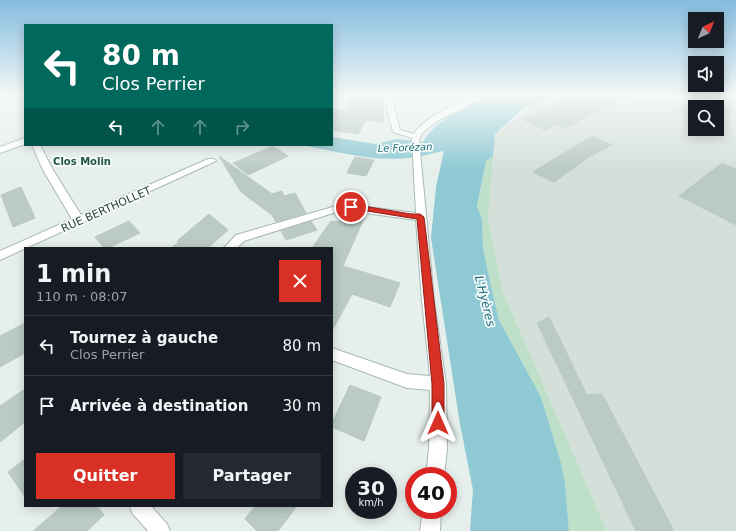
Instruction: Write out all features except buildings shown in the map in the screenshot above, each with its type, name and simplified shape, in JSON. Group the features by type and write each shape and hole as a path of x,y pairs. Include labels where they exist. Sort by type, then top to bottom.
{"street":[{"path":"392,121 393,127 397,132 415,139"},
{"path":"431,121 415,139 415,157 438,384 438,448 436,467"},
{"path":"0,150 24,141"},
{"path":"36,146 48,170 79,221"},
{"name":"RUE BERTHOLLET","path":"0,256 211,161"},
{"path":"231,247 240,238 343,207 420,217"},
{"path":"333,354 407,381 438,384"},
{"path":"140,507 160,531"},
{"path":"430,531 431,519"}],"shaded area":[{"path":"513,121 688,121 688,136 724,136 724,121 736,121 736,531 607,531 503,292 488,219 495,134"}],"green space":[{"path":"493,157 488,219 503,292 607,531 569,531 565,483 561,463 541,397 499,320 483,248 482,219 477,209 486,161"}],"water":[{"path":"443,121 510,121 495,134 493,157 486,161 477,207 482,219 483,248 499,320 541,397 561,463 565,483 569,531 470,531 473,490 460,424 431,238 436,187 444,151 395,159 354,155 306,146 333,146 333,137 375,144 397,139 423,142 437,125"}],"district":[{"name":"Clos Molin","path":"82,161"}],"route":[{"path":"351,207 411,217 420,217 438,384 438,423"}],"water label":[{"name":"Le Forézan","path":"405,147"},
{"name":"L'Hyères","path":"485,301"}]}
